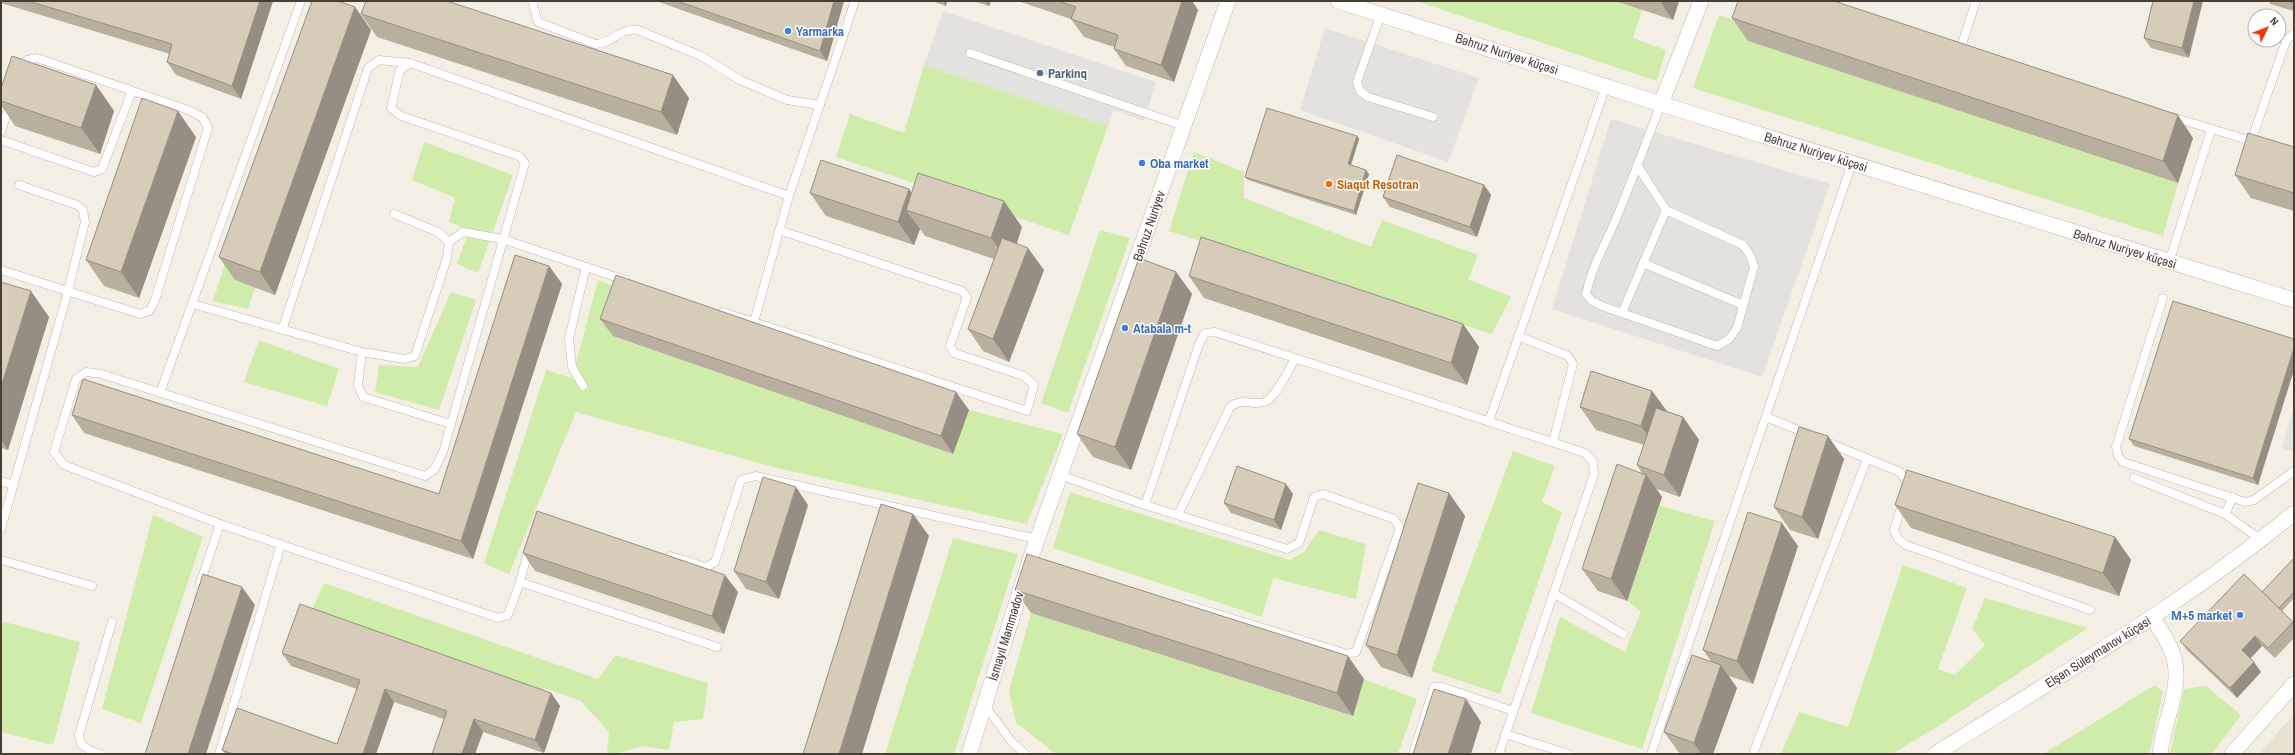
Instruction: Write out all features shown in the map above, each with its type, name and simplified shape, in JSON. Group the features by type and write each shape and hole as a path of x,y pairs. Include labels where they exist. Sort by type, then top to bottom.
{"street":[{"name":"Bəhruz Nuriyev","path":"1078,428 1228,1"},
{"name":"Bəhruz Nuriyev küçəsi","path":"1338,1 1661,104 2294,300"},
{"path":"1661,104 1701,1"},
{"name":"İsmayıl Məmmədov","path":"969,754 984,704 1034,558 1037,539 1078,428"},
{"name":"Elşən Süleymanov küçəsi","path":"1935,754 2153,618 2261,540 2294,513"},
{"path":"2153,618 2172,652 2176,667 2175,686 2160,754"},
{"path":"2232,754 2294,684"}],"lane":[{"path":"160,393 301,1"},
{"path":"532,1 538,22 595,44 602,44 628,28 638,30 702,56 740,80 787,100 820,105"},
{"path":"754,322 789,196 855,1"},
{"path":"1961,48 1976,1"},
{"path":"1381,14 1357,82 1360,91 1368,97 1433,118"},
{"path":"2251,141 2286,41 2294,33"},
{"path":"970,53 1184,126"},
{"path":"1,270 140,314 149,311 154,303 208,128 203,118 191,111 37,58 28,60 21,66 16,81"},
{"path":"282,330 368,68 379,60 410,63 789,196"},
{"path":"410,63 400,70 391,108 401,116 519,156 525,163 502,239 443,452 434,470 425,476 101,374 86,372 76,379 54,452 64,465 220,524 498,618 508,615 520,582 532,540"},
{"path":"1489,422 1606,86"},
{"path":"1,140 94,172 102,169 132,91"},
{"path":"1,132 12,95"},
{"path":"1637,165 1666,210 1743,245 1747,249 1754,267 1737,328 1729,339 1717,346 1622,313 1592,301 1586,294 1589,275 1612,228 1661,104"},
{"path":"2165,115 2211,130 2266,145"},
{"path":"2169,262 2211,130"},
{"path":"1651,754 1852,163"},
{"path":"1,529 68,291 85,222 83,210 77,205 19,185"},
{"path":"1622,313 1666,210"},
{"path":"394,214 438,232 449,242"},
{"path":"717,310 1027,411 1034,385 1024,376 954,353 950,346 967,297 962,291 779,230"},
{"path":"193,304 362,352 405,359 415,356 447,258 449,242 463,232 502,239 637,284"},
{"path":"1643,263 1743,305"},
{"path":"583,386 572,367 569,338 586,267"},
{"path":"2163,298 2116,447 2118,456 2123,462 2245,502 2254,500 2294,471"},
{"path":"1145,505 1199,344 1205,334 1215,332 1585,453 1593,462 1594,474 1498,754"},
{"path":"1518,336 1568,356 1573,364 1553,442"},
{"path":"362,352 358,385 363,397 451,424"},
{"path":"1178,515 1230,407 1238,402 1264,402 1273,396 1295,359"},
{"path":"1766,417 1900,472 1905,480 1907,488 1894,530 1898,539 1906,545 2090,610"},
{"path":"1754,754 1867,459"},
{"path":"1060,475 1145,505 1287,549 1299,543 1314,497 1323,494 1394,519 1400,528 1356,652 1347,654 1174,601"},
{"path":"660,553 706,567 715,562 741,480 756,476 880,508 1037,539"},
{"path":"2134,478 2225,514 2261,540"},
{"path":"1,481 14,485"},
{"path":"2225,514 2233,497"},
{"path":"198,591 220,524"},
{"path":"219,754 281,544"},
{"path":"1,560 92,586"},
{"path":"520,582 717,647"},
{"path":"1553,594 1623,634"},
{"path":"101,754 91,751 81,744 79,736 112,622"},
{"path":"1413,754 1434,687 1442,687 1513,711"},
{"path":"984,704 1011,741 1025,754"},
{"path":"1505,734 1569,754"}],"shaded area":[{"name":"Parkinq","path":"943,11 1156,82 1144,121 1113,110 1108,126 924,65"},
{"path":"1325,28 1479,78 1448,162 1300,110"},
{"path":"1611,119 1830,184 1762,377 1552,309"},
{"path":"2294,406 2294,452 2282,448"},
{"path":"2294,714 2294,754 2259,754"}],"green space":[{"path":"1416,1 1615,1 1642,10 1633,38 1666,50 1657,81"},
{"path":"1719,15 1753,26 1748,41 2178,183 2163,236 1693,88"},
{"path":"924,65 1108,126 1069,235 836,157 850,114 904,133"},
{"path":"278,100 235,280 255,287 248,309 213,301"},
{"path":"424,142 513,175 478,273 457,264 469,230 449,222 455,198 412,180"},
{"path":"1194,152 1244,172 1244,198 1371,247 1382,220 1478,255 1468,279 1511,297 1492,334 1169,231"},
{"path":"1100,230 1130,238 1068,413 1041,403"},
{"path":"598,280 628,292 613,336 953,454 969,410 1063,434 1027,524 777,468 576,412 509,574 484,563 546,370 572,378"},
{"path":"451,292 476,300 439,410 375,392 379,365 418,367"},
{"path":"259,340 339,369 327,406 244,382"},
{"path":"1513,451 1555,466 1542,502 1562,512 1500,694 1431,671"},
{"path":"1070,492 1290,560 1304,552 1319,530 1366,544 1356,599 1273,578 1262,617 1053,548"},
{"path":"1660,506 1715,521 1642,749 1531,713 1560,617 1625,652 1641,611 1627,601"},
{"path":"153,515 203,537 141,723 102,709"},
{"path":"953,538 1018,554 954,754 885,754"},
{"path":"1903,565 1967,588 1938,669 1955,675 1985,645 1972,629 1985,598 2088,628 1938,726 1892,754 1781,754 1799,712 1848,727"},
{"path":"324,583 598,679 616,655 708,683 703,719 674,722 669,750 642,746 616,754 607,754 609,732 581,701 544,688 542,700 309,617"},
{"path":"1031,613 1352,716 1364,679 1417,699 1398,754 1056,754 1016,723 1009,691"},
{"path":"1,621 80,642 53,745 1,732"},
{"path":"2155,685 2163,692 2149,754 2043,754"},
{"path":"2206,686 2241,715 2212,754 2170,754 2184,689"}],"building":[{"path":"28,1 260,1 232,86 167,62 172,44"},
{"path":"312,1 338,1 355,7 260,272 219,257"},
{"path":"366,1 447,1 673,75 661,112 361,14"},
{"name":"Yarmarka","path":"677,1 834,1 820,51"},
{"path":"1058,1 1182,1 1161,65 1114,49 1118,35 1071,19 1076,7"},
{"path":"1738,1 1834,1 2178,115 2163,161 1732,18"},
{"path":"2153,1 2194,1 2182,48 2144,38"},
{"path":"12,56 96,85 81,128 1,101 1,88"},
{"path":"142,98 178,111 121,272 86,260"},
{"path":"1267,108 1357,136 1348,164 1366,170 1354,211 1245,177"},
{"path":"2248,133 2294,147 2294,193 2235,175"},
{"path":"1397,155 1484,185 1470,227 1383,197"},
{"path":"821,160 909,189 898,222 810,193"},
{"path":"918,173 1004,201 991,238 906,210"},
{"path":"1201,237 1463,324 1451,363 1189,276"},
{"path":"1002,238 1028,248 993,339 968,329"},
{"path":"515,255 549,266 461,541 72,415 83,379 439,494"},
{"path":"1139,258 1176,272 1115,447 1077,434"},
{"path":"616,275 956,392 941,436 600,319"},
{"path":"1,282 31,291 1,387"},
{"path":"2173,301 2294,339 2294,348 2253,478 2129,439"},
{"path":"1591,371 1652,391 1641,426 1580,407"},
{"path":"1656,408 1683,417 1664,475 1637,465"},
{"path":"1799,427 1828,436 1802,517 1774,507"},
{"path":"1617,464 1646,475 1611,579 1582,569"},
{"path":"1237,466 1286,484 1274,520 1224,503"},
{"path":"1907,470 2115,537 2103,573 1895,505"},
{"path":"763,477 796,487 766,582 734,571"},
{"path":"1418,483 1449,493 1397,655 1366,645"},
{"path":"881,504 913,514 839,754 803,754"},
{"path":"537,511 725,575 712,616 523,553"},
{"path":"1748,512 1782,523 1737,661 1703,650"},
{"path":"1027,554 1348,656 1337,693 1015,590"},
{"path":"2294,558 2294,592 2279,608 2262,592"},
{"path":"203,574 242,587 188,754 145,754"},
{"path":"2244,574 2293,622 2268,648 2255,636 2242,650 2254,662 2230,688 2180,641"},
{"path":"300,604 551,693 535,740 474,719 462,754 432,754 447,711 385,689 363,754 233,754 222,750 237,708 337,744 360,680 282,653"},
{"path":"1692,655 1721,665 1694,743 1664,732"},
{"path":"1434,689 1466,699 1448,754 1413,754"}],"place":[{"name":"Yarmarka","path":"788,31"},
{"name":"Parkinq","path":"1040,73"},
{"name":"Oba market","path":"1142,163"},
{"name":"Siaqut Resotran","path":"1329,184"},
{"name":"Atabala m-t","path":"1125,328"},
{"name":"М+5 market","path":"2240,615"}]}
